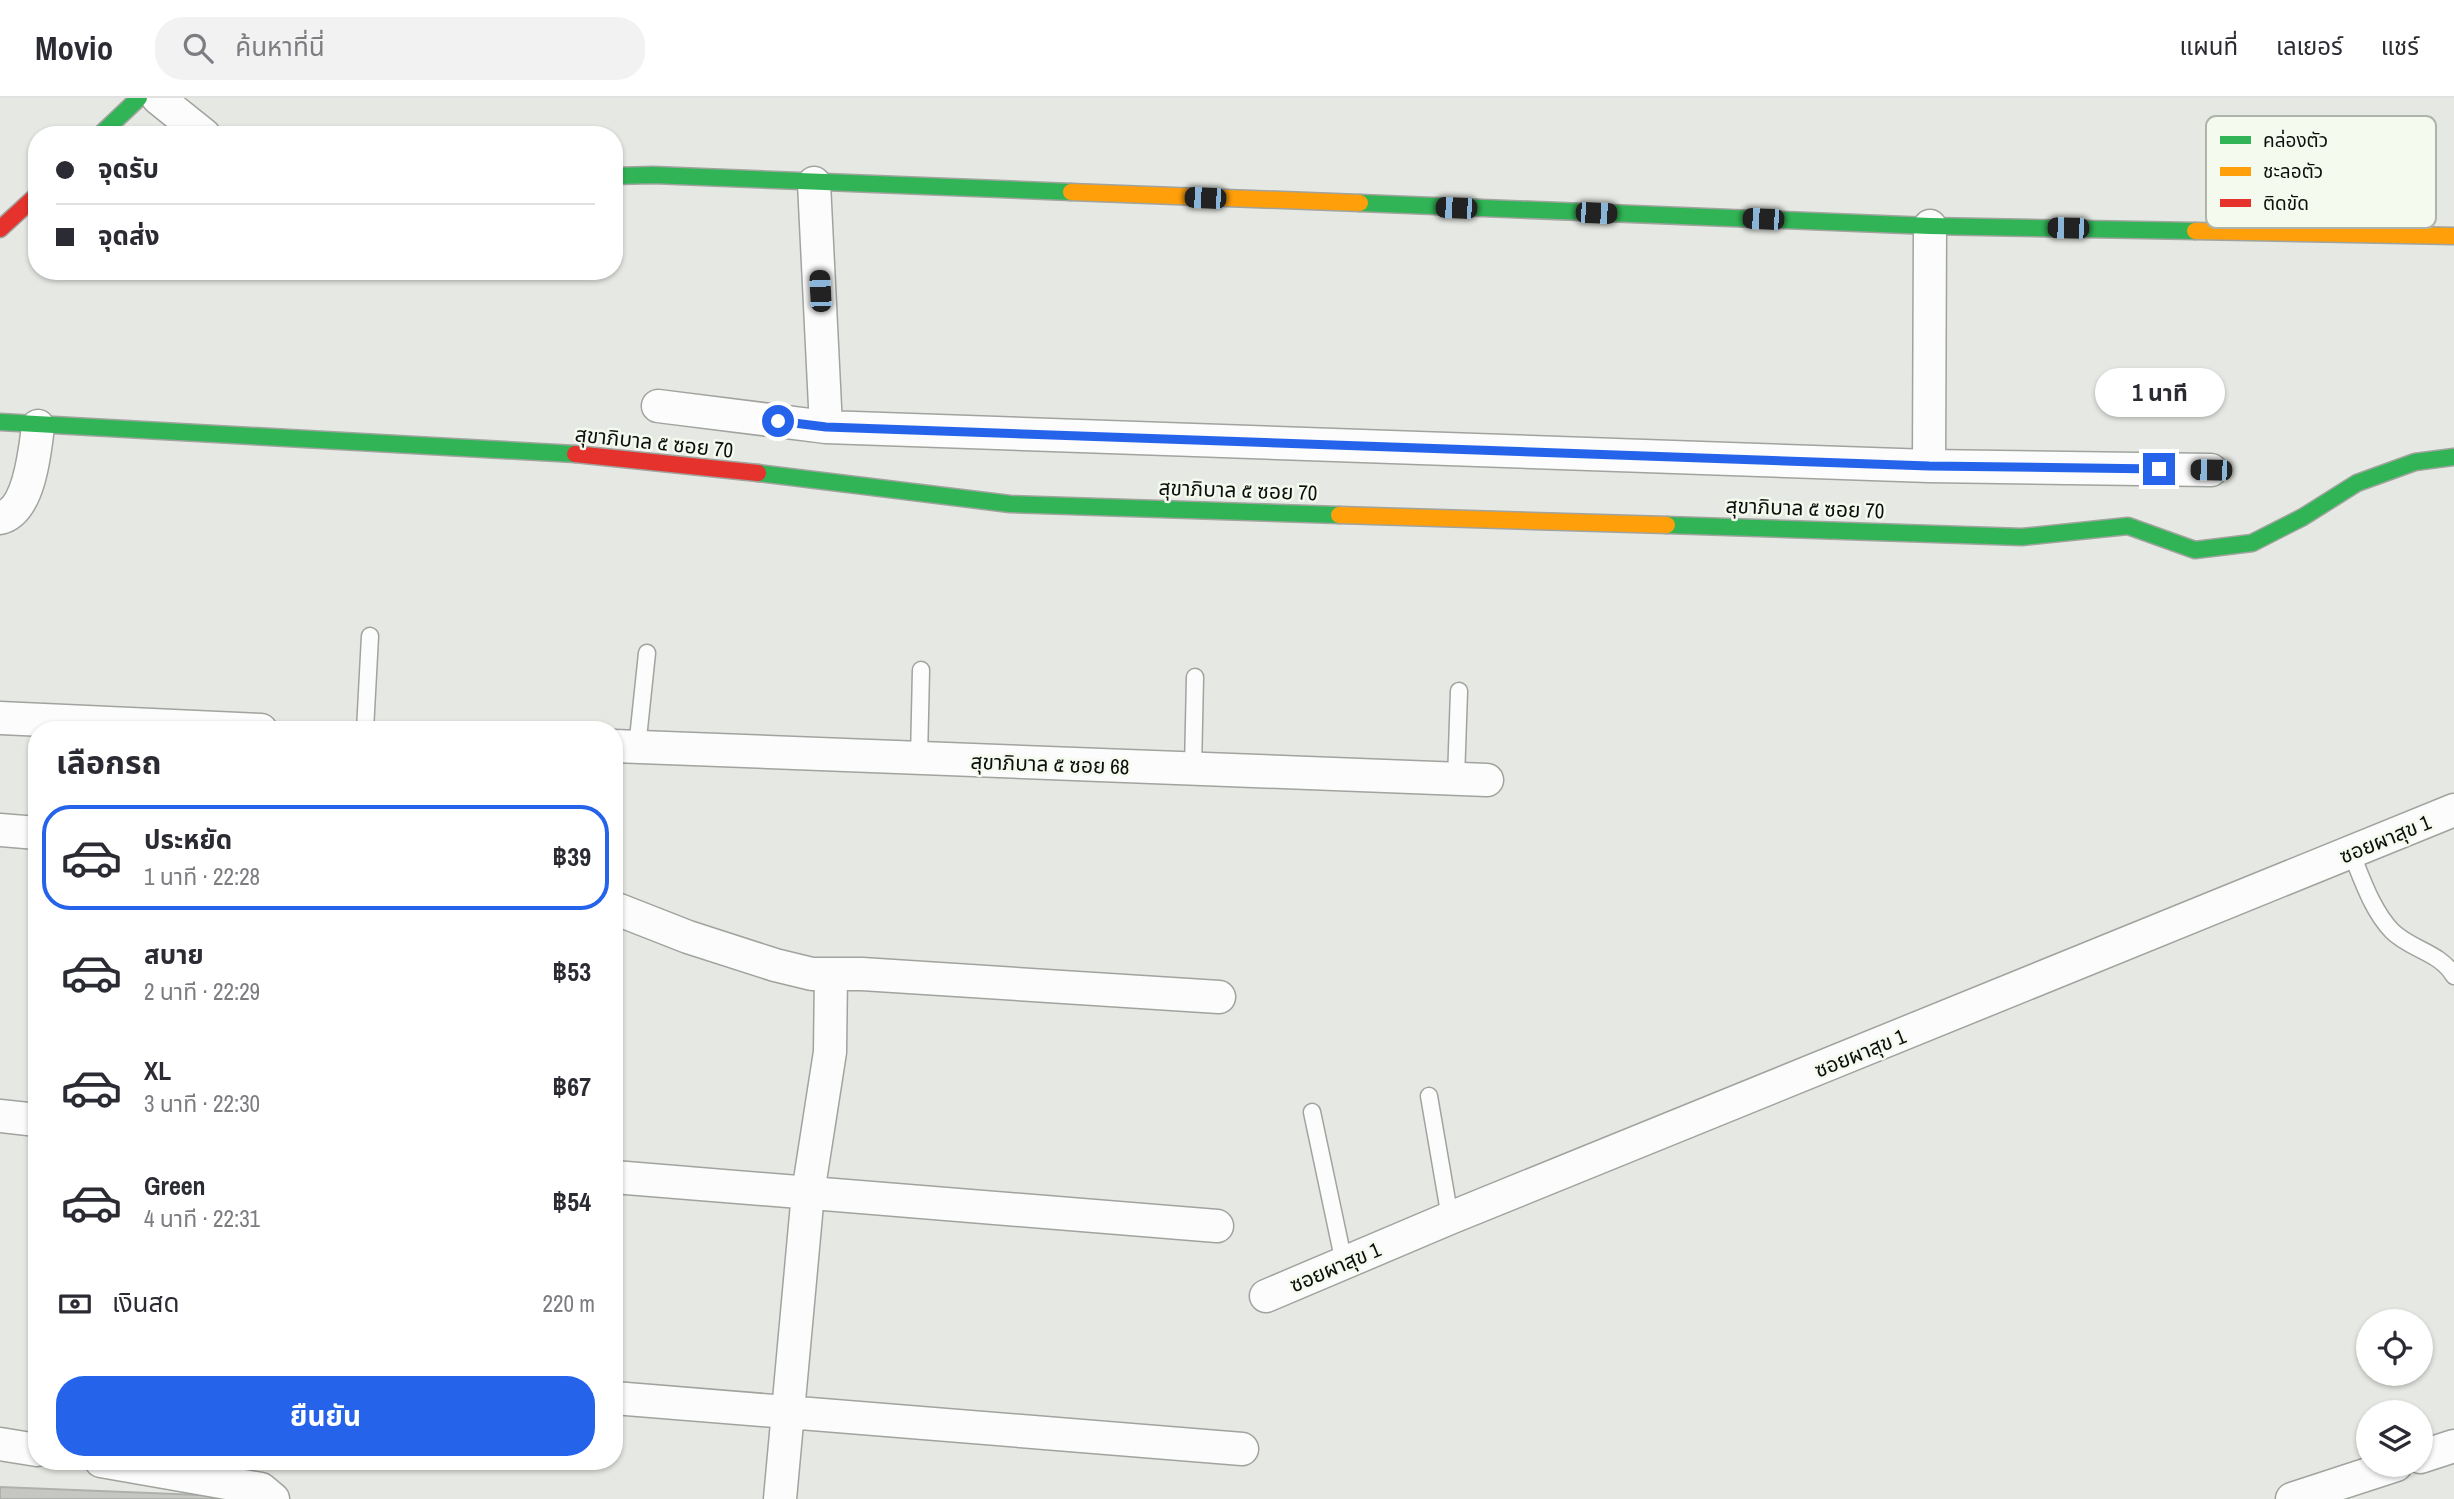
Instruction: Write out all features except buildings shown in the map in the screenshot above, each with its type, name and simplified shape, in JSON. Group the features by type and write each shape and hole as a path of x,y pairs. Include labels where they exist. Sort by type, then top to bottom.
{"street":[{"path":"109,126 139,98"},
{"path":"158,98 193,126"},
{"path":"623,176 1930,226 2454,236"},
{"path":"814,183 826,427"},
{"path":"0,229 28,203"},
{"path":"1929,466 1930,226"},
{"path":"658,406 826,427 1929,466 2211,470"},
{"name":"สุขาภิบาล ๕ ซอย 70","path":"0,422 561,453 1010,504 2022,537 2128,526 2195,550 2252,543 2303,517 2357,483 2415,462 2454,457"},
{"path":"0,518 6,517 25,493 38,426"},
{"path":"0,718 65,721"},
{"name":"สุขาภิบาล ๕ ซอย 68","path":"626,747 1487,780"},
{"name":"ซอยผาสุข 1","path":"1266,1296 1450,1218 2454,810"},
{"path":"0,830 28,832"},
{"path":"623,912 688,937 812,974 862,974 1219,997"},
{"path":"780,1499 808,1193 830,1052 831,974"},
{"path":"0,1115 28,1119"},
{"path":"623,1178 1217,1226"},
{"path":"623,1399 789,1410 1242,1449"},
{"path":"0,1444 28,1449"},
{"path":"2433,1453 2454,1446"},
{"path":"152,1470 261,1489 273,1499"},
{"path":"2292,1499 2359,1477"}],"lane":[{"path":"365,721 370,636"},
{"path":"626,747 647,653"},
{"path":"919,759 921,670"},
{"path":"1193,769 1195,677"},
{"path":"1456,779 1459,691"},
{"path":"2351,852 2379,915 2386,924 2394,933 2440,959 2454,976"},
{"path":"1429,1096 1450,1218"},
{"path":"1312,1112 1344,1263"}],"traffic: fast":[{"path":"109,126 139,98"},
{"path":"623,176 1071,192"},
{"path":"1360,203 1930,226 2195,231"},
{"path":"0,422 575,454"},
{"path":"1667,525 2022,537 2128,526 2195,550 2252,543 2303,517 2357,483 2415,462 2454,457"},
{"path":"758,473 1010,504 1339,515"}],"traffic: slow":[{"path":"1071,192 1360,203"},
{"path":"2195,231 2454,236"},
{"path":"1339,515 1667,525"}],"traffic: jam":[{"path":"0,229 28,203"},
{"path":"575,454 758,473"}],"route":[{"path":"778,421 826,427 1929,466 2159,469"}]}
